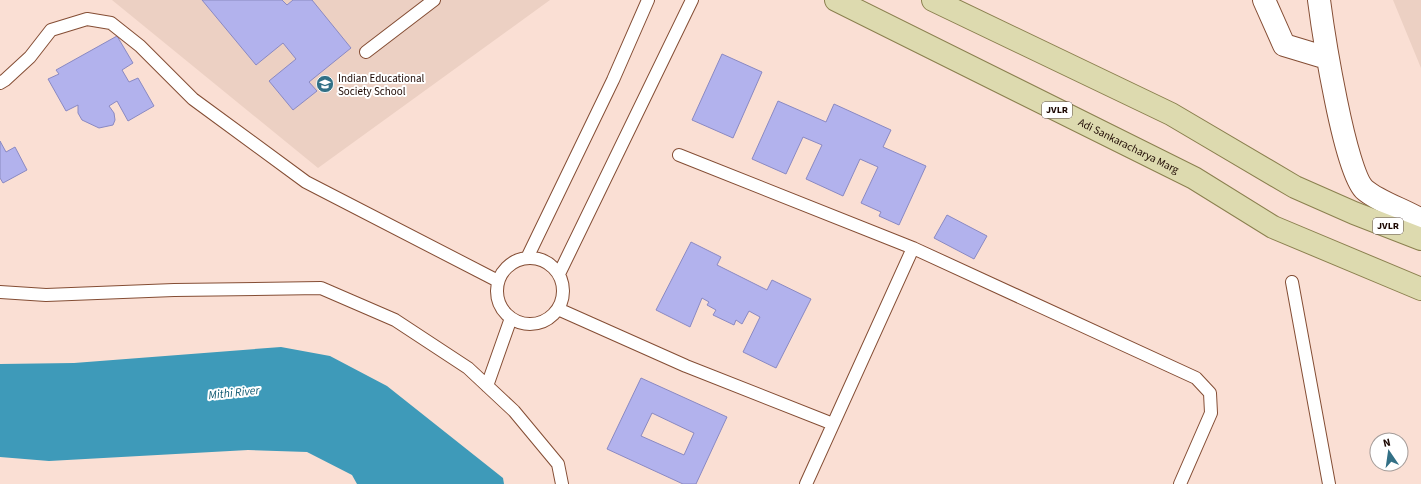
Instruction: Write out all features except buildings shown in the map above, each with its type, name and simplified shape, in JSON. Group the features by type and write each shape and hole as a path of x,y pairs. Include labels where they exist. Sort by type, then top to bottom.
{"main road":[{"name":"Adi Sankaracharya Marg","path":"836,0 1194,178 1273,227 1364,267 1421,289"},
{"name":"JVLR","path":"933,0 1171,114 1295,187 1354,213 1421,239"}],"street":[{"path":"1264,0 1284,45 1327,58"},
{"path":"1319,0 1327,58 1352,167 1364,190 1421,220"}],"lane":[{"path":"366,52 434,0"},
{"path":"527,258 613,80 648,0"},
{"path":"559,274 692,0"},
{"path":"0,83 6,80 30,57 51,30 87,19 111,24 140,46 193,99 306,182 498,281"},
{"path":"679,155 913,248 1196,378 1210,393 1211,413 1180,484"},
{"path":"806,484 913,248"},
{"path":"527,258 536,258 546,261 554,266 559,274 564,292 558,309 551,317 542,322 531,324 520,323 503,311 498,302 496,291 498,281 509,265 517,260 527,258"},
{"path":"1292,282 1329,484"},
{"path":"0,292 46,295 174,290 321,288 395,320 468,368 514,411 558,464 562,484"},
{"path":"558,309 686,366 833,424"},
{"path":"487,386 511,318"}],"shaded area":[{"name":"Indian Educational Society School","path":"112,0 550,0 318,168"},
{"path":"1393,0 1421,0 1421,68"}],"water":[{"name":"Mithi River","path":"281,347 330,356 387,386 503,478 504,484 357,484 352,475 307,452 248,450 49,461 0,457 0,364 74,363"}],"place":[{"name":"Indian Educational Society School","path":"325,84"}]}
